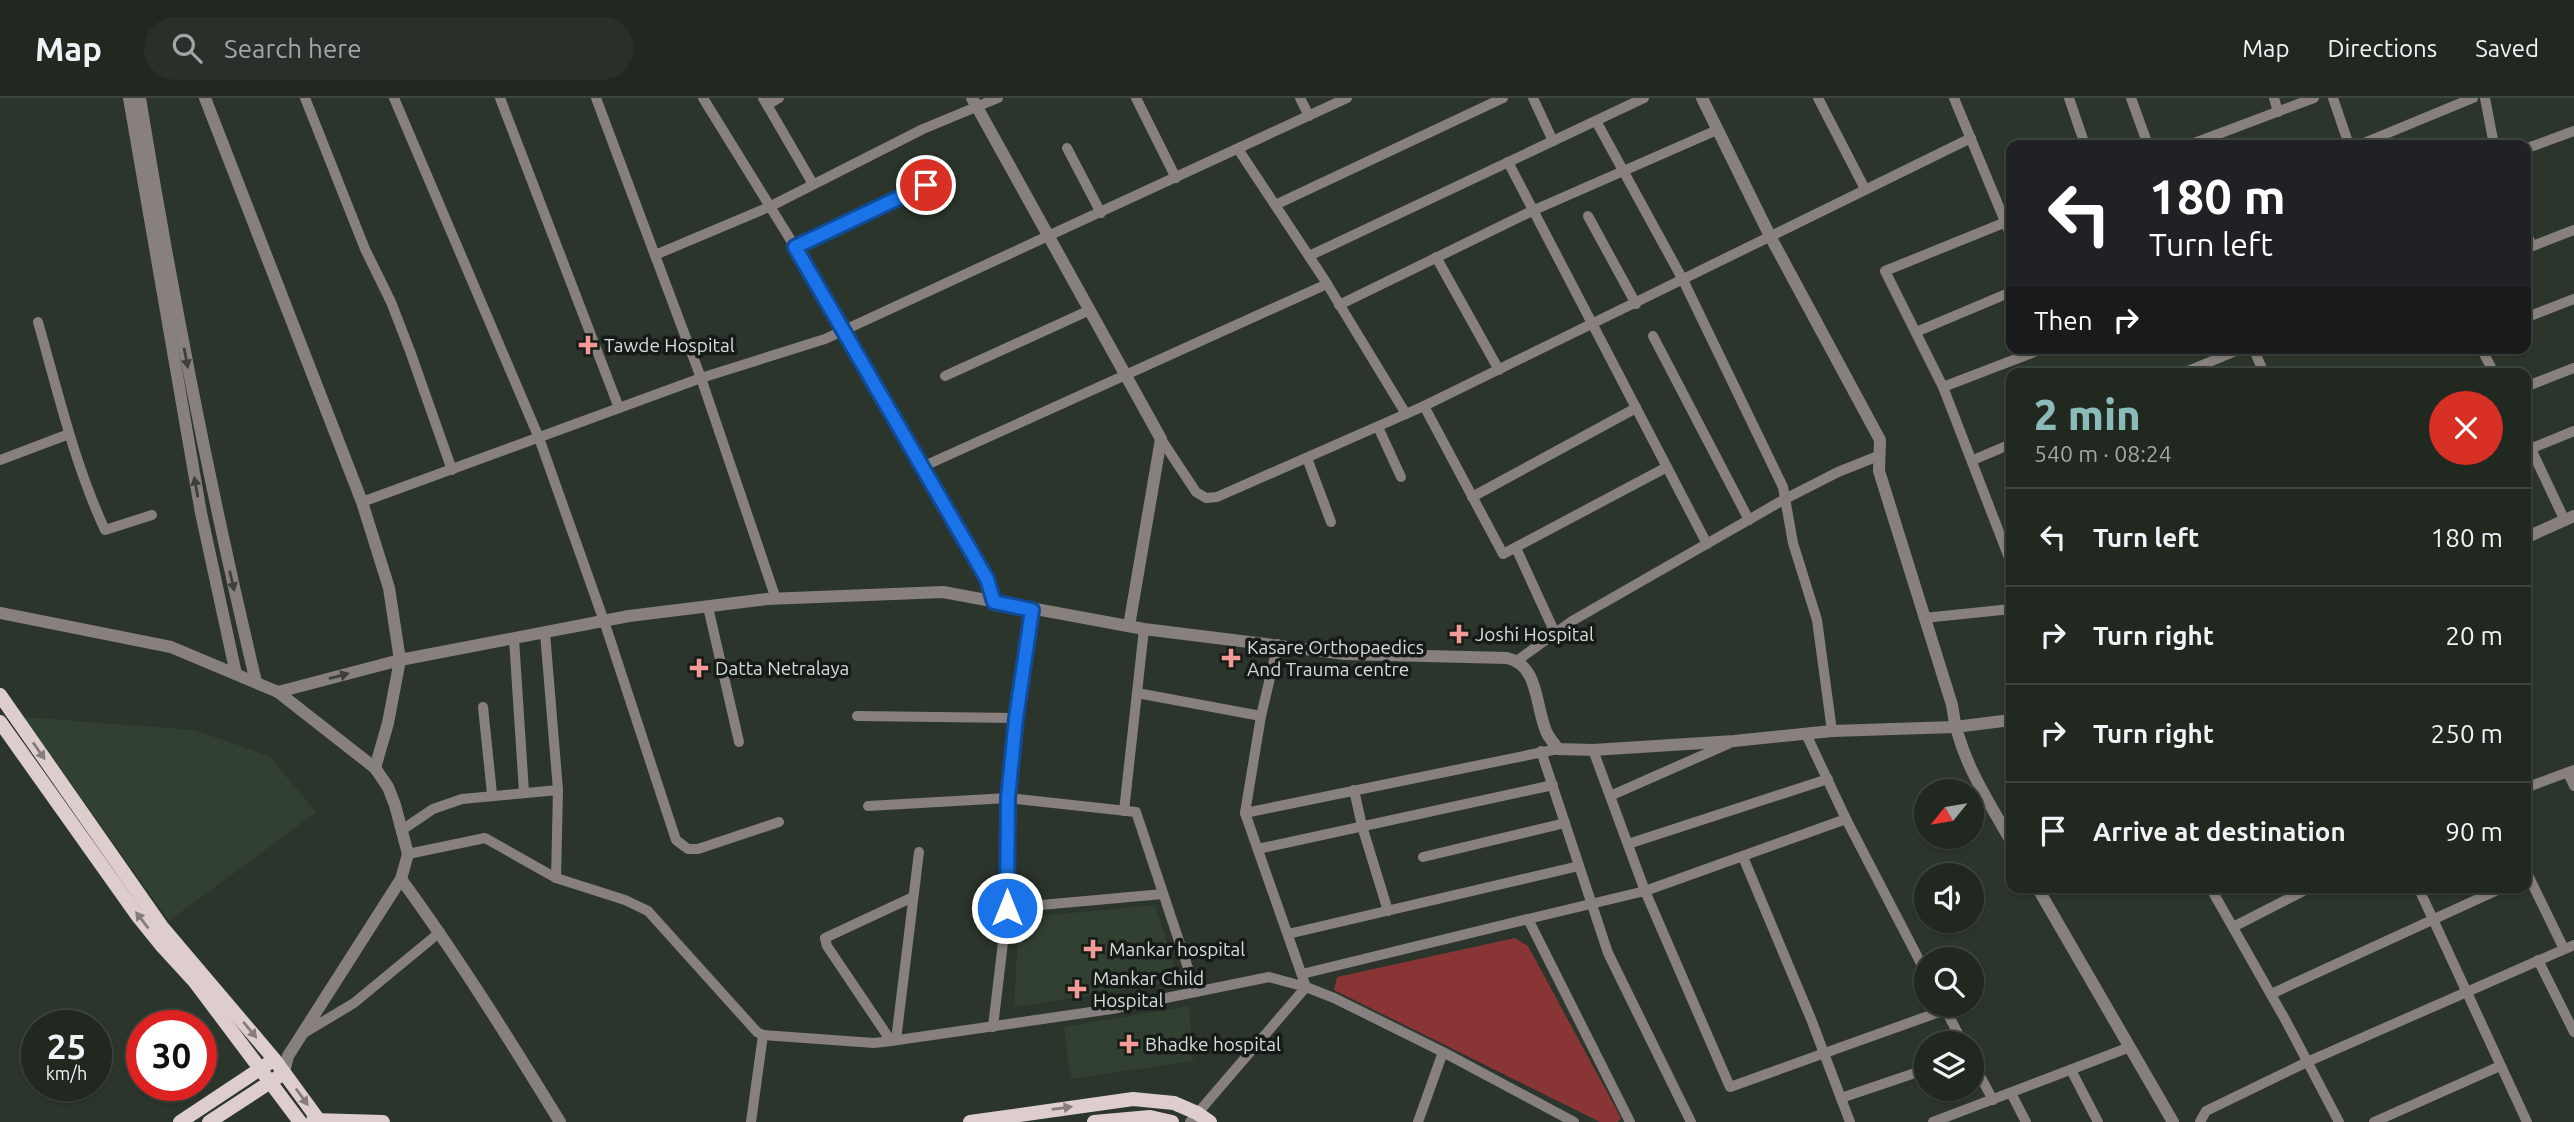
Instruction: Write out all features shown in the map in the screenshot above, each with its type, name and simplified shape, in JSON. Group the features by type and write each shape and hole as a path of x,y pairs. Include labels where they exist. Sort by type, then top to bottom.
{"main road":[{"path":"0,695 162,927 281,1057 284,1072 311,1121"},
{"path":"0,722 137,915 195,982 272,1083 311,1121 383,1122"},
{"path":"180,1122 281,1057"},
{"path":"209,1122 272,1083 284,1072"},
{"path":"970,1122 1133,1099 1174,1103 1193,1117 1210,1122"},
{"path":"1094,1122 1150,1117 1172,1122"}],"street":[{"path":"129,98 174,330 256,682"},
{"path":"140,98 201,513 236,674"},
{"path":"205,98 362,502 390,588 400,660 388,723 375,768"},
{"path":"304,98 365,249 391,302 452,470"},
{"path":"394,98 539,438 604,621 676,840 688,849 698,849 779,822"},
{"path":"500,98 619,408"},
{"path":"596,98 701,378 776,599"},
{"path":"704,98 795,247 987,579 994,602"},
{"path":"779,98 765,102 813,184"},
{"path":"655,255 769,207 974,103 998,98"},
{"path":"1136,98 1176,178"},
{"path":"1300,98 1309,117"},
{"path":"362,502 701,378 825,339 1347,98"},
{"path":"1275,205 1503,98"},
{"path":"1533,98 1553,141"},
{"path":"1308,256 1644,98"},
{"path":"1702,98 1770,236 1880,440 1879,471 1952,705 1955,727 1968,765 2006,832"},
{"path":"1818,98 1866,189"},
{"path":"1954,98 2006,217"},
{"path":"2069,98 2083,140"},
{"path":"2274,98 2278,111"},
{"path":"2202,140 2314,98"},
{"path":"2333,98 2347,140"},
{"path":"2371,140 2473,98"},
{"path":"2485,98 2493,140"},
{"path":"2134,99 2146,140"},
{"path":"974,103 1161,439 1196,492 1206,498 1217,497 1424,406 1971,138"},
{"path":"1596,121 1683,280 1783,487 1793,543 1817,620 1832,731"},
{"path":"1339,305 1532,211 1717,130"},
{"path":"2531,147 2574,131"},
{"path":"1067,148 1101,213"},
{"path":"1238,149 1327,285 1406,414"},
{"path":"1508,162 1707,544"},
{"path":"795,247 948,174"},
{"path":"1588,216 1636,303"},
{"path":"2006,222 1885,271 1943,387 2006,549"},
{"path":"2531,247 2574,230"},
{"path":"1436,257 1499,370"},
{"path":"922,467 1327,285"},
{"path":"1916,331 2006,294"},
{"path":"2531,316 2574,299"},
{"path":"945,376 1090,310"},
{"path":"38,322 69,434 91,500 105,530 152,515"},
{"path":"1653,335 1749,520"},
{"path":"1943,387 2029,354"},
{"path":"2195,368 2229,354"},
{"path":"2531,385 2574,368"},
{"path":"1424,406 1501,553 1504,554 1667,467"},
{"path":"1472,497 1636,408"},
{"path":"1378,427 1401,477"},
{"path":"2531,449 2574,431"},
{"path":"0,460 69,434"},
{"path":"1129,626 1161,439"},
{"path":"1973,460 2006,446"},
{"path":"2531,455 2569,519 2531,535"},
{"path":"1518,660 1572,621 1784,499 1878,456"},
{"path":"1307,458 1331,522"},
{"path":"1516,548 1555,633"},
{"path":"278,692 400,660 604,621 776,599 943,592 1144,629 1345,654 1507,657 1518,660 1530,675 1546,731 1558,749"},
{"path":"708,607 739,742"},
{"path":"993,1027 1007,908 1008,798 1016,718 1032,610"},
{"path":"1924,618 2006,610"},
{"path":"0,613 171,647 256,682 278,692 375,768 388,787 408,854 401,879 304,1033 281,1057"},
{"path":"1124,811 1144,629"},
{"path":"545,633 558,790 556,873"},
{"path":"514,639 524,792"},
{"path":"1278,645 1261,716 1245,813 1306,987"},
{"path":"1137,693 1261,716"},
{"path":"483,707 492,794"},
{"path":"857,716 1016,718"},
{"path":"1245,813 1541,751 1734,741 1832,731 1955,727 2006,721"},
{"path":"1806,734 1846,819 1914,950"},
{"path":"1610,796 1734,741"},
{"path":"1593,750 1645,891 1730,1087 1918,1017"},
{"path":"1541,751 1608,953 1691,1122"},
{"path":"2531,786 2571,771 2574,786"},
{"path":"1628,844 1828,779"},
{"path":"1258,849 1553,785"},
{"path":"402,831 433,809 457,800 492,794 558,790"},
{"path":"1354,790 1388,911"},
{"path":"868,806 1008,798 1136,812 1196,992"},
{"path":"1302,974 1645,891 1846,819"},
{"path":"1423,857 1565,823"},
{"path":"408,854 485,838 556,873 648,911 757,1032 763,1035 874,1042 894,1040 1112,1009 1269,978 1306,987 1334,998 1574,1122"},
{"path":"894,1040 919,852"},
{"path":"1743,857 1850,1122"},
{"path":"1288,934 1579,866"},
{"path":"401,879 440,932 560,1122"},
{"path":"2200,1122 2206,1111 2307,1062 2569,947 2531,882"},
{"path":"2040,893 2173,1122"},
{"path":"2213,893 2339,1122"},
{"path":"2233,928 2300,893"},
{"path":"2421,893 2527,1122"},
{"path":"2270,994 2491,893"},
{"path":"1007,908 1163,894"},
{"path":"894,1040 827,946 825,938 913,897"},
{"path":"1528,919 1630,1122"},
{"path":"304,1033 354,1003 440,932"},
{"path":"2539,960 2574,1031"},
{"path":"1193,1117 1306,987"},
{"path":"751,1122 763,1035"},
{"path":"1933,1122 2130,1047"},
{"path":"1418,1122 1443,1052"},
{"path":"2374,1122 2500,1066"},
{"path":"2071,1070 2098,1122"},
{"path":"1841,1098 1914,1073"},
{"path":"1984,1083 1993,1100"},
{"path":"2011,1093 2026,1122"}],"shaded area":[{"path":"24,717 194,730 269,756 316,812 169,921"},
{"name":"Mankar hospital","path":"1155,905 1179,981 1014,1007 1019,918"},
{"path":"1515,938 1528,946 1621,1118 1618,1122 1600,1122 1334,990 1337,977"},
{"name":"Bhadke hospital","path":"1189,1006 1193,1061 1071,1079 1064,1027"}],"place":[{"name":"Tawde Hospital","path":"588,345"},
{"name":"Joshi Hospital","path":"1459,634"},
{"name":"Kasare Orthopaedics And Trauma centre","path":"1231,658"},
{"name":"Datta Netralaya","path":"699,668"},
{"name":"Mankar hospital","path":"1093,949"},
{"name":"Mankar Child Hospital","path":"1077,989"},
{"name":"Bhadke hospital","path":"1129,1044"}],"route":[{"path":"926,185 795,247 987,579 994,602 1032,610 1016,718 1008,798 1007,908"}]}
